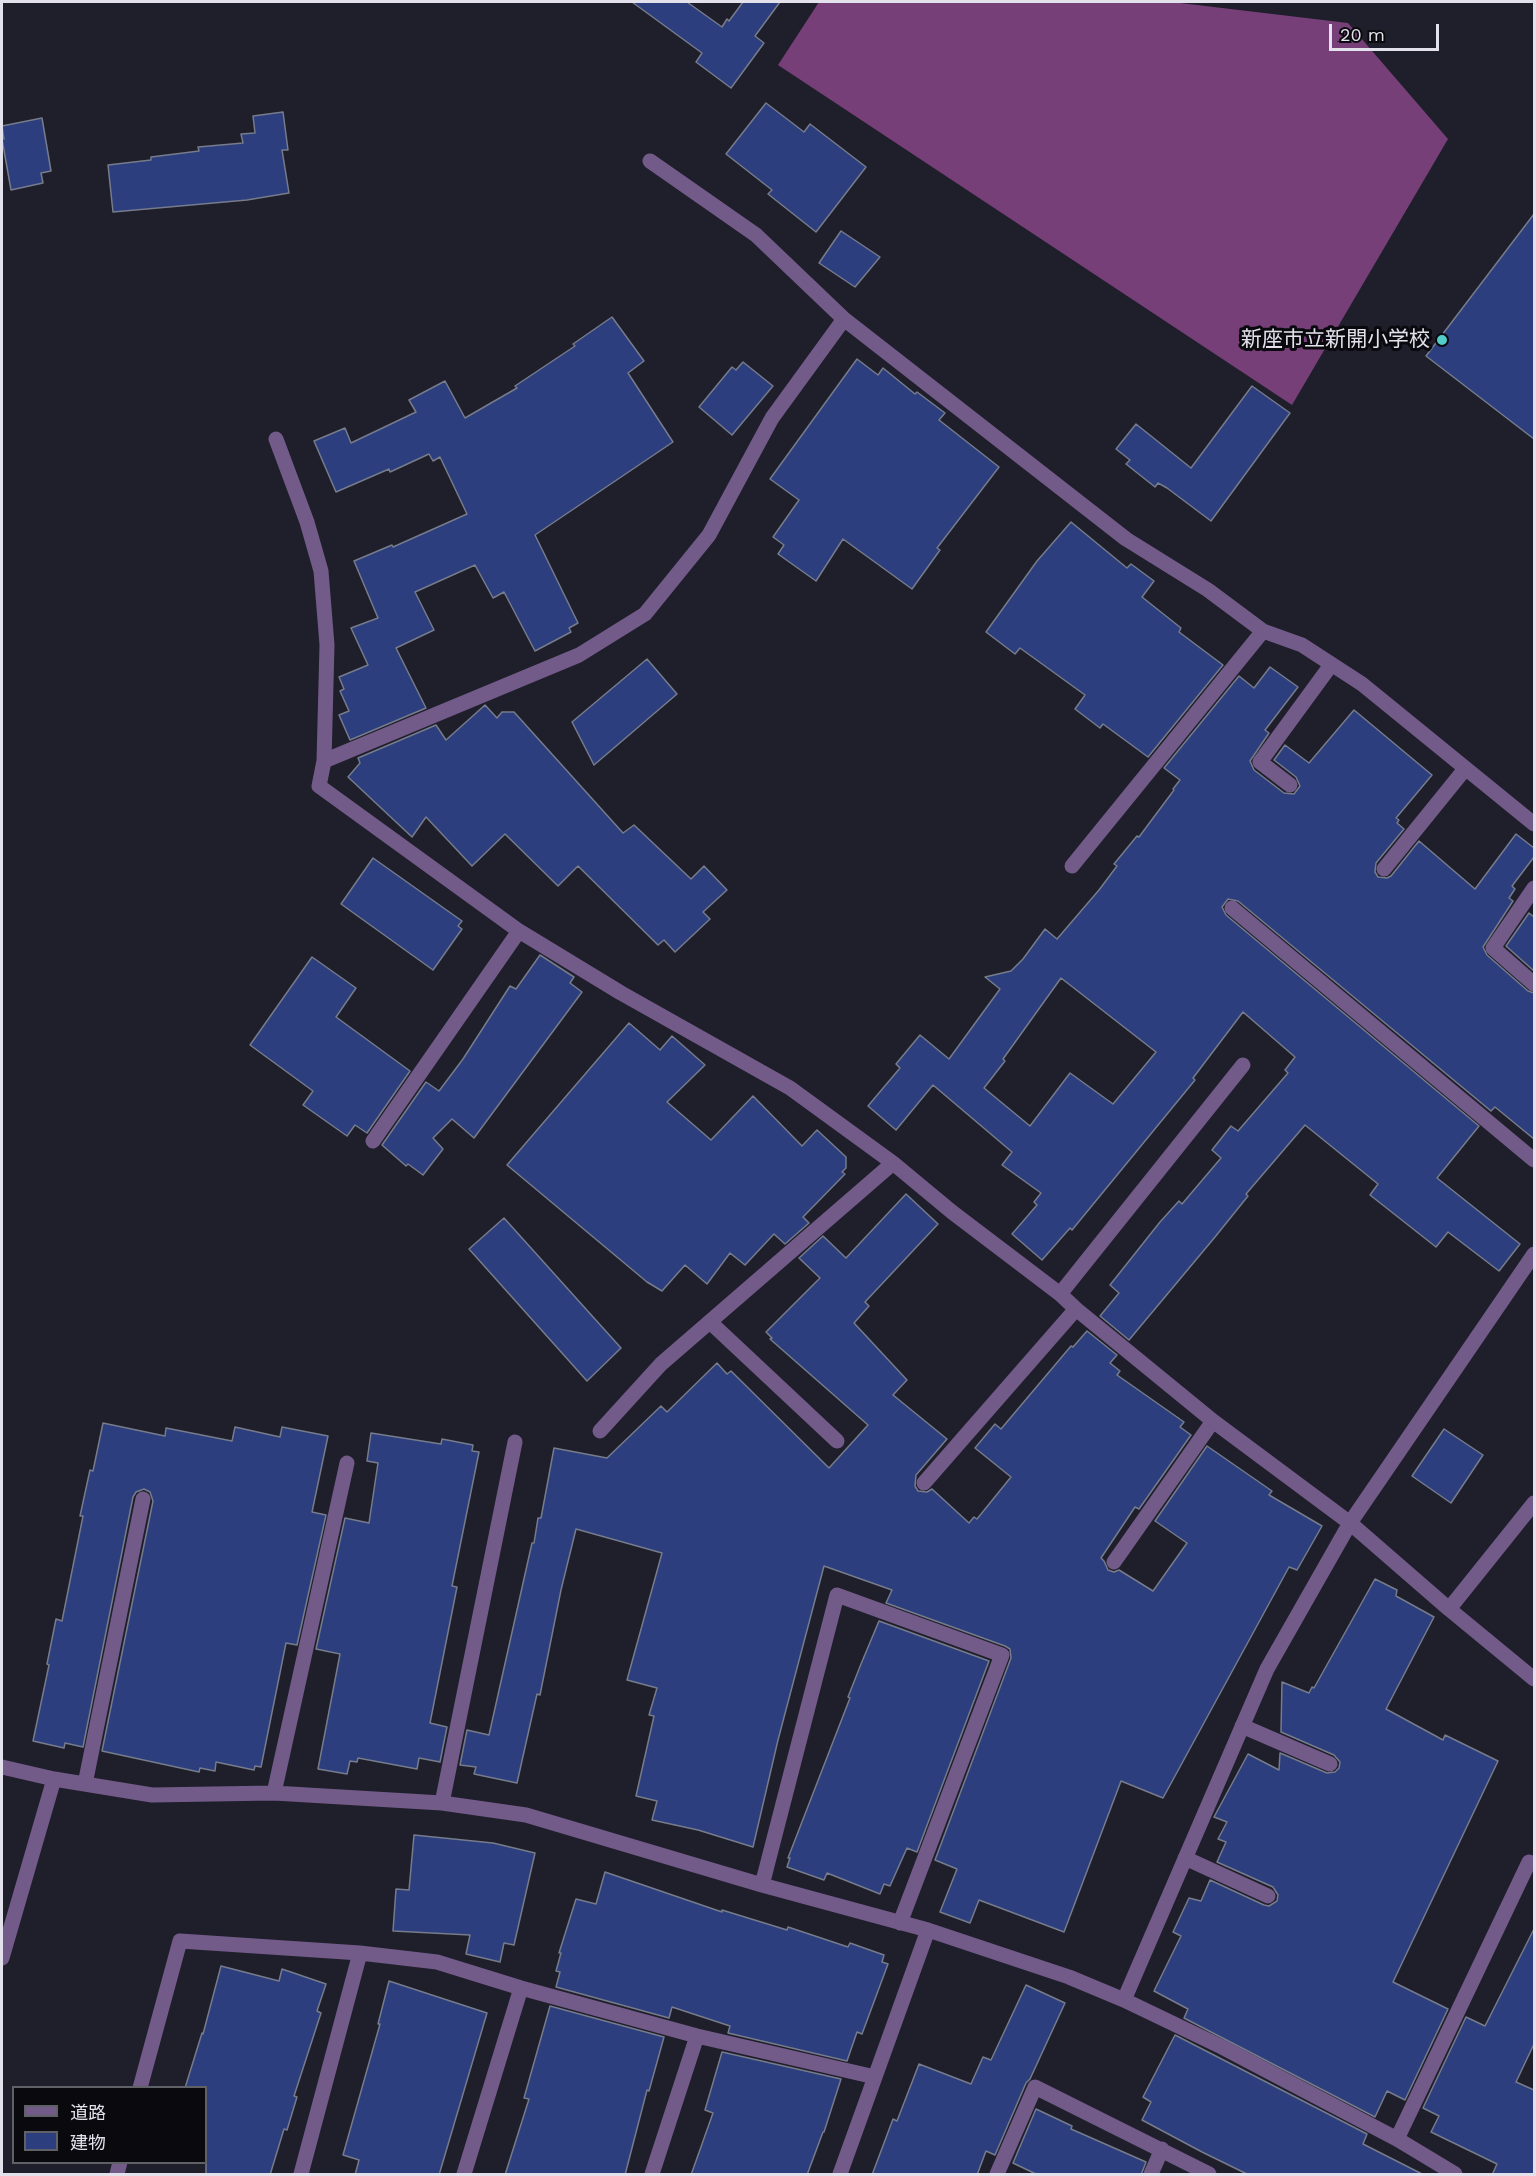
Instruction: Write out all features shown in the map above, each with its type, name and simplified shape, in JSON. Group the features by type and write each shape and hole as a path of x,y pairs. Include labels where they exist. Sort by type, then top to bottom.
{"street":[{"path":"650,161 756,235 844,319 1126,539 1208,590 1263,631 1302,645 1362,684 1534,824"},
{"path":"324,761 579,655 645,614 709,535 772,418 844,319"},
{"path":"276,439 307,522 321,571 327,645 324,761 319,786 519,931 621,993 790,1088 892,1163 1060,1294 1213,1420 1350,1523 1534,1679"},
{"path":"1072,866 1263,631"},
{"path":"1290,786 1260,762 1331,665"},
{"path":"1384,869 1465,769"},
{"path":"1534,888 1493,948 1534,984"},
{"path":"1232,908 1534,1160"},
{"path":"373,1141 519,931"},
{"path":"1060,1294 1243,1065"},
{"path":"600,1431 661,1364 892,1163"},
{"path":"1124,2000 1267,1669 1350,1523 1534,1254"},
{"path":"924,1483 1076,1309"},
{"path":"710,1322 837,1441"},
{"path":"1113,1562 1213,1420"},
{"path":"442,1803 515,1442"},
{"path":"274,1793 347,1463"},
{"path":"85,1784 143,1499"},
{"path":"1449,1609 1534,1503"},
{"path":"762,1885 837,1595 1002,1655 900,1923"},
{"path":"1242,1726 1330,1764"},
{"path":"2,1767 54,1779 152,1795 274,1793 442,1803 526,1815 762,1885 928,1930 1069,1977 1124,2000 1222,2047 1397,2139 1455,2175"},
{"path":"2,1958 54,1779"},
{"path":"1185,1858 1268,1896"},
{"path":"1397,2139 1529,1862 1534,1864"},
{"path":"840,2175 928,1930"},
{"path":"141,2086 180,1941 360,1953 437,1962 521,1988 697,2036 875,2077"},
{"path":"301,2175 360,1953"},
{"path":"464,2175 521,1988"},
{"path":"652,2175 697,2036"},
{"path":"997,2175 1035,2087 1209,2175"},
{"path":"1151,2175 1162,2150"}],"shaded area":[{"path":"819,2 1172,2 1348,23 1448,139 1292,405 778,65"}],"building":[{"path":"632,2 687,2 722,27 743,2 780,2 755,36 764,43 731,88 696,62 702,53"},
{"path":"766,103 804,132 810,124 866,167 816,232 768,194 772,190 726,154"},
{"path":"283,112 288,150 282,150 289,193 247,200 113,212 108,165 199,151 198,147 243,143 241,134 255,133 253,116"},
{"path":"42,118 51,171 41,173 43,183 11,190 2,139 4,139 2,126"},
{"path":"1534,214 1534,439 1426,356"},
{"path":"841,231 880,257 855,287 819,263"},
{"path":"612,317 644,361 628,373 673,442 535,535 578,623 569,628 571,632 535,651 504,592 493,598 475,565 415,592 434,630 396,648 426,708 350,740 339,715 349,711 340,691 344,689 339,677 368,665 351,628 378,618 354,561 392,545 393,547 467,514 440,457 433,461 429,454 390,472 389,469 336,492 314,441 345,428 351,443 416,412 409,400 445,381 465,418 517,388 515,386 575,346 573,344"},
{"path":"857,359 878,375 883,368 915,394 917,392 945,413 939,420 999,467 937,548 940,550 912,589 843,539 816,581 778,554 784,545 773,537 799,500 770,479"},
{"path":"743,362 773,386 732,435 699,407 732,367 736,370"},
{"path":"1252,386 1290,413 1211,521 1167,488 1158,483 1155,487 1126,464 1130,460 1116,449 1136,424 1191,468"},
{"path":"1071,522 1127,568 1131,564 1154,581 1142,597 1181,628 1179,632 1223,665 1148,757 1103,724 1100,728 1075,709 1085,695 1020,648 1015,654 986,632 1037,561"},
{"path":"647,659 677,694 594,765 572,722"},
{"path":"1270,667 1298,687 1265,730 1269,733 1250,761 1254,770 1284,793 1294,794 1300,786 1296,777 1274,760 1285,745 1309,763 1354,710 1432,775 1396,818 1399,820 1397,823 1404,829 1376,863 1375,872 1378,877 1391,876 1419,841 1475,889 1516,834 1534,848 1534,857 1512,886 1515,889 1509,898 1513,901 1483,947 1487,955 1528,991 1534,993 1534,1139 1495,1107 1491,1111 1238,901 1228,899 1222,907 1226,915 1479,1126 1437,1178 1520,1244 1499,1271 1448,1232 1436,1247 1370,1195 1378,1184 1305,1125 1246,1194 1248,1196 1129,1340 1100,1316 1119,1293 1110,1285 1160,1222 1179,1201 1182,1204 1221,1158 1212,1150 1231,1126 1238,1131 1288,1073 1285,1070 1295,1057 1243,1012 1193,1078 1195,1080 1072,1230 1070,1228 1042,1260 1012,1234 1037,1205 1034,1202 1041,1193 1002,1165 1012,1152 933,1085 896,1130 868,1106 900,1068 896,1064 920,1035 949,1059 1000,989 985,977 1011,971 1045,929 1057,939 1099,890 1117,866 1114,864 1137,836 1139,837 1174,790 1180,780 1164,768 1239,676 1254,688","holes":["1061,978 1156,1052 1113,1104 1070,1073 1030,1126 984,1088"]},
{"path":"485,705 497,718 502,712 514,712 623,833 634,825 691,879 704,866 727,890 703,912 710,919 675,952 664,940 658,945 578,866 558,886 505,834 472,866 426,817 412,837 348,777 360,763 358,758 436,725 446,740"},
{"path":"373,858 462,921 458,926 462,929 433,970 341,904"},
{"path":"1529,913 1534,917 1534,971 1506,946"},
{"path":"540,955 574,977 570,983 582,992 474,1138 452,1119 433,1138 443,1149 423,1175 408,1164 406,1166 382,1145 426,1082 439,1091 463,1059 510,986 516,989"},
{"path":"312,957 356,988 336,1017 410,1071 367,1133 355,1125 347,1136 303,1105 313,1091 250,1045"},
{"path":"629,1023 660,1050 672,1036 705,1065 667,1102 711,1140 753,1096 802,1146 817,1130 846,1157 846,1168 842,1172 845,1174 803,1217 809,1223 785,1244 774,1234 745,1265 730,1253 707,1284 685,1265 662,1291 647,1282 507,1165"},
{"path":"906,1194 938,1224 865,1302 869,1306 854,1323 907,1380 893,1395 947,1439 916,1475 915,1486 918,1491 927,1492 932,1489 969,1523 974,1517 977,1519 1011,1477 975,1448 995,1424 1001,1429 1071,1346 1073,1347 1087,1331 1117,1355 1110,1363 1120,1371 1117,1375 1184,1422 1180,1427 1191,1435 1139,1509 1135,1507 1101,1558 1108,1570 1114,1572 1119,1570 1153,1591 1187,1543 1155,1521 1207,1446 1272,1491 1269,1495 1322,1526 1297,1570 1289,1567 1163,1798 1121,1781 1064,1932 979,1900 970,1923 940,1912 957,1869 935,1860 1011,1658 1010,1649 886,1603 892,1590 824,1566 778,1740 753,1847 698,1830 652,1820 657,1801 636,1796 654,1716 649,1715 657,1688 627,1680 662,1553 576,1529 540,1695 537,1694 517,1783 474,1774 476,1767 460,1765 467,1730 489,1735 532,1543 534,1543 538,1518 541,1518 554,1448 607,1458 661,1406 667,1412 717,1363 727,1374 731,1371 829,1468 868,1425 770,1339 772,1338 766,1332 820,1278 799,1258 823,1236 846,1258"},
{"path":"504,1218 621,1348 587,1381 469,1249"},
{"path":"103,1423 165,1436 166,1428 232,1441 235,1427 280,1437 282,1427 328,1436 312,1512 326,1515 297,1645 286,1643 261,1767 255,1766 254,1770 216,1762 215,1771 200,1768 199,1772 102,1751 153,1501 150,1492 144,1489 136,1492 133,1497 83,1747 65,1743 64,1748 33,1741 56,1619 62,1621 83,1516 80,1516 90,1470 93,1471"},
{"path":"1444,1429 1483,1455 1451,1503 1412,1476"},
{"path":"371,1433 441,1444 442,1439 473,1445 472,1451 479,1452 452,1586 457,1587 430,1723 447,1727 440,1762 419,1758 417,1769 358,1758 357,1762 350,1761 347,1774 318,1769 340,1654 316,1649 345,1518 369,1523 378,1463 367,1461"},
{"path":"1375,1579 1397,1590 1396,1596 1434,1617 1386,1709 1443,1740 1445,1735 1498,1761 1393,1982 1448,2009 1405,2100 1387,2091 1375,2117 1184,2018 1188,2009 1154,1991 1181,1936 1173,1932 1189,1898 1201,1901 1210,1880 1264,1905 1269,1906 1277,1901 1278,1895 1273,1887 1217,1862 1226,1842 1218,1839 1227,1822 1214,1817 1248,1754 1279,1770 1280,1753 1327,1773 1335,1772 1339,1768 1340,1762 1334,1755 1281,1732 1282,1682 1309,1693 1312,1687 1314,1688"},
{"path":"879,1621 989,1661 917,1852 907,1848 890,1886 884,1884 880,1894 827,1873 824,1880 787,1867 790,1858 788,1858 850,1698 848,1697"},
{"path":"414,1835 493,1843 535,1853 514,1945 504,1943 500,1962 466,1954 470,1935 393,1931 396,1889 409,1890"},
{"path":"605,1872 722,1912 722,1910 787,1930 788,1927 848,1947 850,1943 884,1955 882,1962 888,1964 862,2034 857,2032 847,2061 728,2033 730,2026 672,2007 669,2018 556,1987 560,1972 556,1971 561,1953 559,1953 576,1899 596,1904"},
{"path":"1534,1929 1534,2044 1516,2082 1534,2090 1534,2175 1492,2175 1497,2164 1431,2132 1439,2116 1423,2108 1466,2017 1485,2026"},
{"path":"221,1966 279,1981 282,1969 326,1984 317,2011 321,2013 294,2096 297,2097 287,2130 284,2129 270,2175 206,2175 207,2086 186,2086 203,2034"},
{"path":"389,1981 487,2013 439,2175 355,2175 359,2160 343,2155 380,2024 378,2024"},
{"path":"1026,1985 1065,2003 1030,2079 1026,2083 995,2155 986,2151 977,2175 872,2175 893,2119 897,2121 919,2064 971,2084 983,2057 991,2060"},
{"path":"550,2006 664,2037 649,2091 647,2090 625,2175 505,2175 529,2099 524,2098"},
{"path":"1175,2035 1367,2134 1363,2144 1424,2175 1249,2175 1142,2120 1151,2102 1143,2097"},
{"path":"722,2052 841,2079 807,2175 691,2175 713,2113 705,2110"},
{"path":"1036,2109 1072,2126 1071,2129 1146,2162 1141,2175 1038,2175 1013,2163"}],"place":[{"name":"新座市立新開小学校","path":"1442,340"}]}
